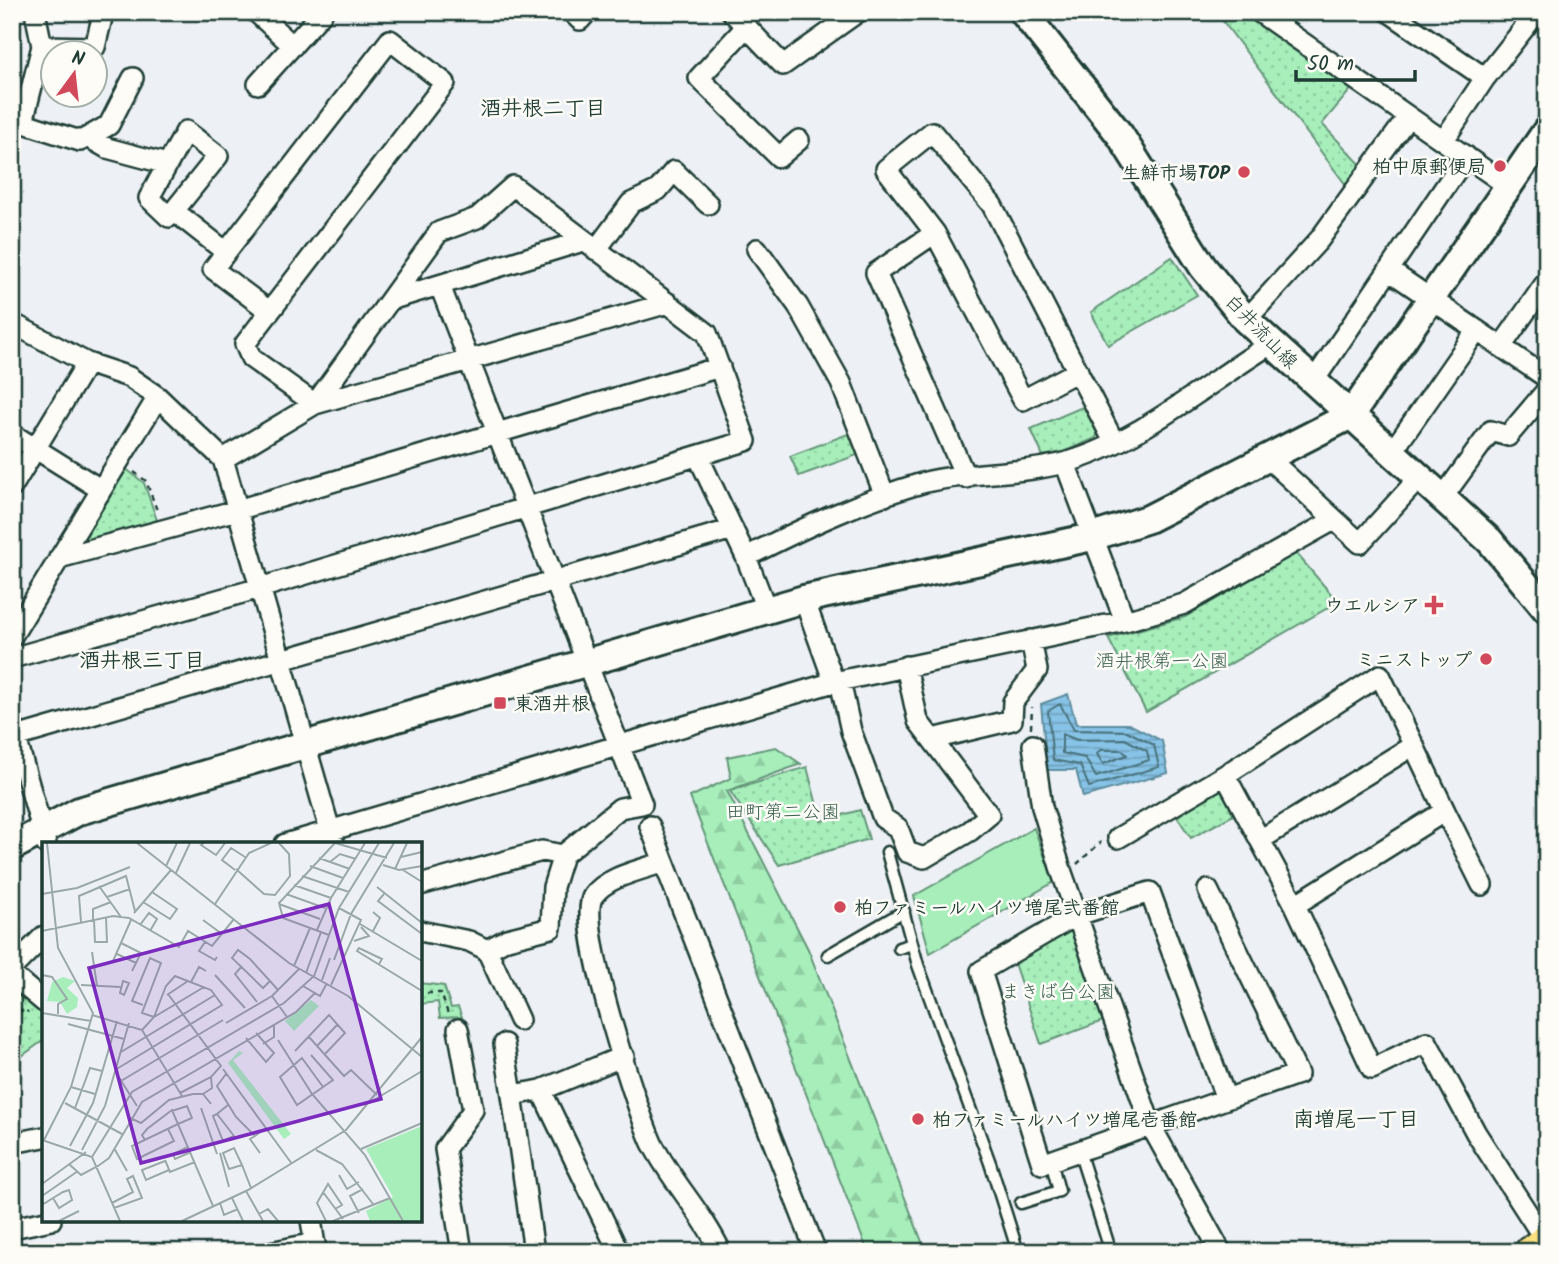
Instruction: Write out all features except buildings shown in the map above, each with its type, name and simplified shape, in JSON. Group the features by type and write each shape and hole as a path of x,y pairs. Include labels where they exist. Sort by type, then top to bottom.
{"street":[{"path":"35,12 40,38"},
{"path":"256,12 293,46"},
{"path":"258,84 323,12"},
{"path":"572,12 580,20 587,12"},
{"path":"732,12 783,65 858,12"},
{"name":"白井流山線","path":"1023,12 1120,135 1203,267 1246,320 1490,541 1547,610"},
{"path":"1259,12 1508,186"},
{"path":"1389,12 1485,78"},
{"path":"1444,140 1529,15"},
{"path":"97,38 102,18"},
{"path":"746,27 699,78 779,157 799,140"},
{"path":"269,311 212,269 390,40 445,83 245,344 251,358 315,404"},
{"path":"38,58 18,120 79,141 109,125 134,78"},
{"path":"1246,320 1319,240 1408,117"},
{"path":"12,847 44,837 79,811 305,744 804,600 1092,537 1125,529 1148,519 1351,415 1547,130"},
{"path":"186,131 218,156 174,211 169,217 149,198 186,131"},
{"path":"1078,371 1023,400 935,233 886,169 932,131 992,205 1078,371 1114,442"},
{"path":"88,137 107,148 167,164"},
{"path":"1313,382 1391,271 1466,156"},
{"path":"390,300 590,245 632,203 658,190 674,171 708,205"},
{"path":"12,658 260,588 746,441 707,333 513,186 477,219 439,232 315,404"},
{"path":"174,211 226,252"},
{"path":"935,233 876,272 898,317 966,478"},
{"path":"757,249 798,306 841,383 885,496"},
{"path":"1391,271 1547,378"},
{"path":"1501,347 1547,281"},
{"path":"440,286 642,804 620,808 563,855 553,887 551,928 507,939 487,950"},
{"path":"223,459 315,404 668,303"},
{"path":"12,324 86,363 129,377 158,397 223,459 332,837"},
{"path":"1392,452 1477,330"},
{"path":"746,557 818,521 925,483 1065,463 1114,442 1169,411 1218,376 1271,344"},
{"path":"12,487 86,363"},
{"path":"59,558 237,510 720,367"},
{"path":"1443,497 1491,431 1508,436 1547,390"},
{"path":"12,636 158,397"},
{"path":"12,434 100,489"},
{"path":"698,456 746,557 766,611"},
{"path":"1268,458 1360,543 1420,477"},
{"path":"1065,463 1125,621"},
{"path":"298,842 332,837 621,745 837,681 1125,621 1184,604 1334,520"},
{"path":"44,837 14,731 283,662 733,529"},
{"path":"804,600 837,681 851,731 883,818 898,828 907,852 925,858 970,831 989,815 918,721 906,666"},
{"path":"933,739 1012,720 1013,702 1037,670 1031,640"},
{"path":"1118,838 1225,775 1380,675 1482,885"},
{"path":"1032,734 1042,807 1061,870 1151,1126 1222,1252"},
{"path":"1259,840 1414,745"},
{"path":"1225,775 1295,905 1372,1069 1427,1042 1541,1244"},
{"path":"1295,905 1445,811"},
{"path":"650,825 816,1252"},
{"path":"422,884 542,851 563,855"},
{"path":"664,862 610,881 592,897 587,921 608,1015 652,1143 721,1252"},
{"path":"1208,890 1298,1074 1042,1164 981,971 1075,916 1150,892 1226,1099"},
{"path":"422,931 469,941 487,950 519,1020"},
{"path":"12,968 42,938"},
{"path":"12,975 42,1000"},
{"path":"457,1029 473,1110 445,1149 462,1252"},
{"path":"505,1044 534,1252"},
{"path":"512,1095 541,1090 624,1056"},
{"path":"541,1090 615,1244 610,1252"},
{"path":"12,1143 42,1137"},
{"path":"12,1228 42,1222"},
{"path":"270,1252 316,1248 311,1222"}],"lane":[{"path":"887,852 912,944 990,1163 1018,1252"},
{"path":"828,955 904,911"},
{"path":"899,948 912,944"},
{"path":"1079,1151 1108,1243"},
{"path":"1021,1203 1059,1191 1051,1161"}],"path":[{"path":"118,459 145,481 163,531"},
{"path":"1061,870 1077,864 1111,834 1118,838"},
{"path":"427,993 442,993 449,1016 457,1029"}],"green space":[{"path":"1216,12 1251,12 1353,87 1322,124 1364,168 1346,185"},
{"path":"1172,257 1197,295 1108,345 1091,312"},
{"path":"1087,405 1099,429 1096,438 1063,452 1043,456 1031,429"},
{"path":"853,432 860,454 799,476 790,456"},
{"path":"120,464 144,483 159,526 76,550"},
{"name":"酒井根第一公園","path":"1296,553 1338,602 1146,712 1108,638 1185,617"},
{"path":"776,747 801,764 727,791 808,949 926,1252 868,1252 690,797 731,778 727,757"},
{"name":"田町第二公園","path":"807,767 821,821 860,810 869,839 779,865 730,791"},
{"path":"1218,786 1225,788 1237,813 1191,838 1174,812"},
{"path":"1034,828 1054,882 930,953 914,896"},
{"name":"まきば台公園","path":"1065,930 1072,932 1103,1021 1041,1044 1013,960"},
{"path":"12,983 42,1012 42,1041 12,1063"},
{"path":"422,983 444,986 451,1008 458,1007 462,1017 440,1018 438,1002 422,1004"}],"water":[{"path":"1068,694 1076,724 1129,724 1162,741 1168,773 1083,797 1076,770 1047,770 1041,704"}],"place":[{"name":"柏中原郵便局","path":"1500,166"},
{"name":"生鮮市場TOP","path":"1244,172"},
{"name":"ウエルシア","path":"1434,605"},
{"name":"ミニストップ","path":"1486,659"},
{"name":"東酒井根","path":"500,703"},
{"name":"柏ファミールハイツ増尾弐番館","path":"840,907"},
{"name":"柏ファミールハイツ増尾壱番館","path":"918,1119"}],"district":[{"name":"酒井根二丁目","path":"543,108"},
{"name":"酒井根三丁目","path":"142,660"},
{"name":"南増尾一丁目","path":"1356,1119"}]}
